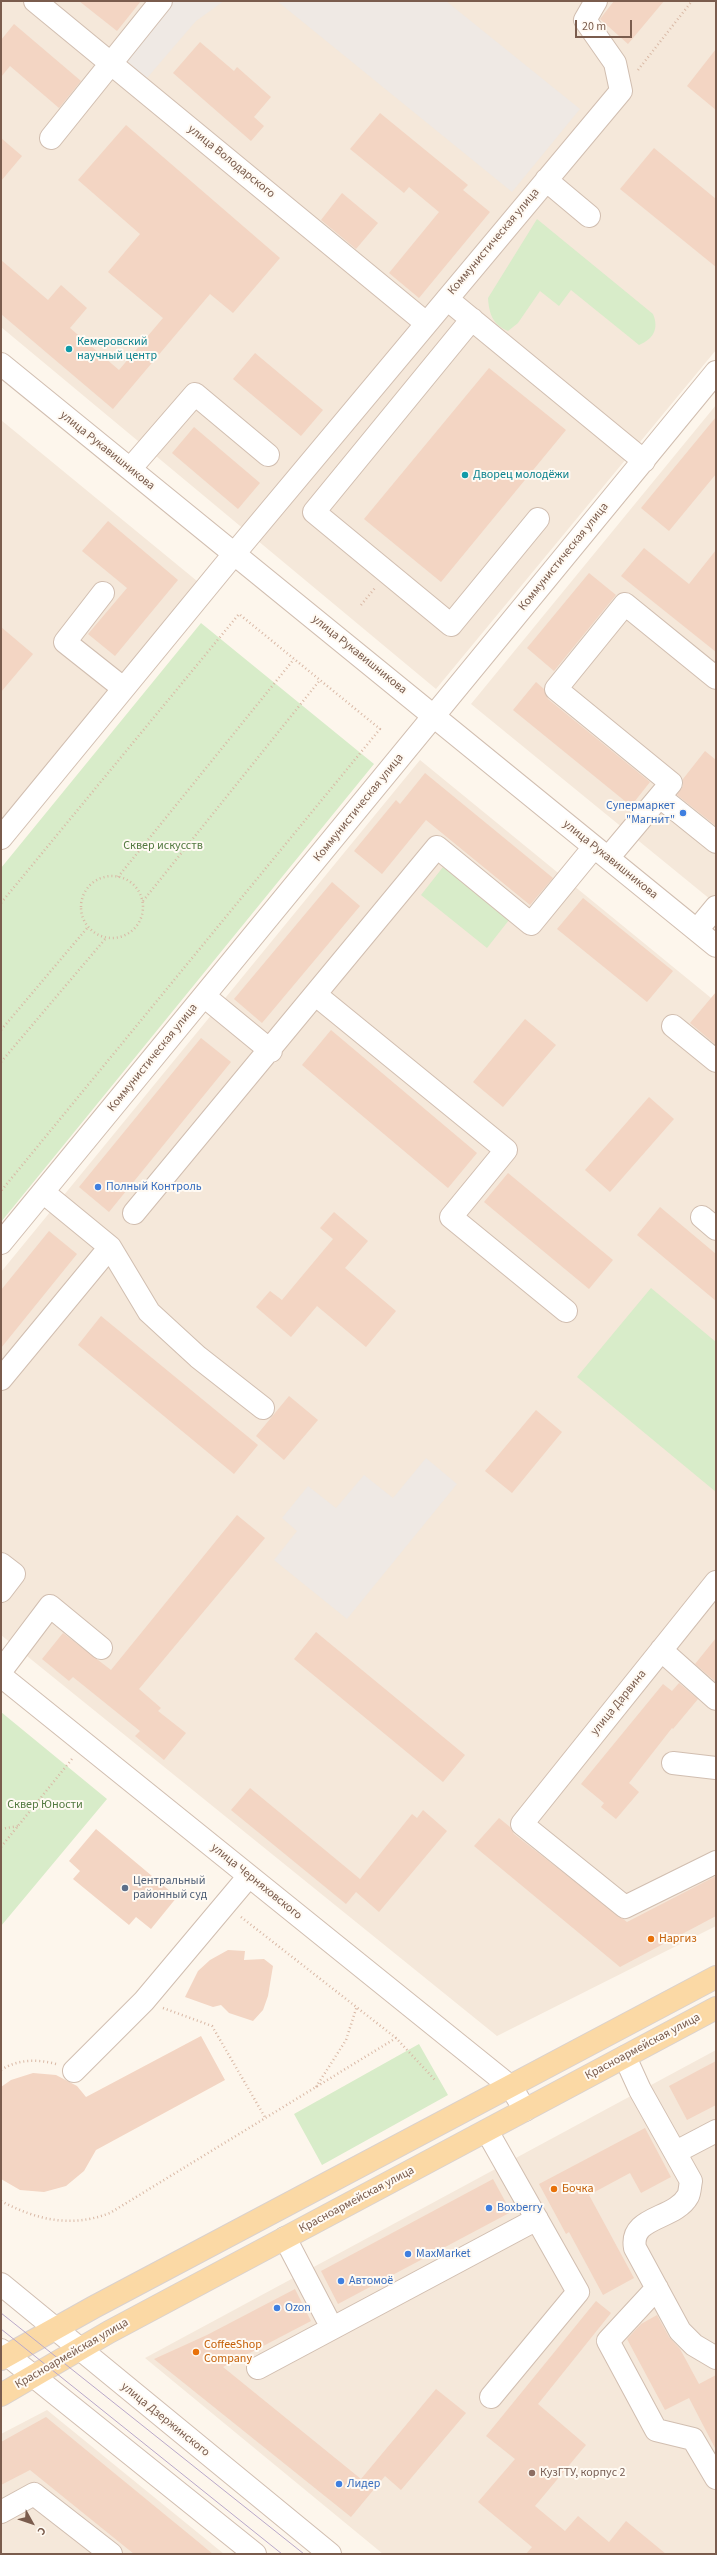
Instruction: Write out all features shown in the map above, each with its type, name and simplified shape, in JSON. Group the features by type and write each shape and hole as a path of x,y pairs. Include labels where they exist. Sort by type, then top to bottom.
{"main road":[{"path":"3,2355 55,2329 716,1977"},
{"name":"Красноармейская улица","path":"1,2395 79,2350 285,2238 716,2008"}],"street":[{"name":"улица Володарского","path":"36,1 426,323"},
{"path":"51,138 112,64 161,1"},
{"path":"596,1 585,20 615,63 621,91"},
{"name":"Коммунистическая улица","path":"1,838 234,554 621,91"},
{"path":"546,180 590,216"},
{"path":"447,299 644,461"},
{"path":"472,319 314,512 451,624 538,519"},
{"name":"улица Рукавишникова","path":"1,364 716,946"},
{"name":"Коммунистическая улица","path":"1,1243 644,461 709,394 716,372"},
{"path":"130,469 195,394 268,455"},
{"path":"103,593 65,642 123,688"},
{"path":"134,1213 271,1051 437,847 531,924 601,853 660,797 671,783 556,690 625,604 716,678"},
{"path":"660,797 716,842"},
{"path":"697,930 716,907"},
{"path":"316,995 506,1150 451,1217 566,1311"},
{"path":"204,996 271,1051"},
{"path":"673,1026 716,1061"},
{"path":"43,1192 110,1247 149,1312 198,1357 263,1408"},
{"path":"1,1379 110,1247"},
{"path":"1,1564 14,1574 1,1590"},
{"name":"улица Дарвина","path":"716,1582 522,1824 625,1907 716,1862"},
{"path":"1,1671 50,1606 101,1648"},
{"path":"661,1650 716,1699"},
{"name":"улица Черняховского","path":"1,1676 511,2087 525,2110"},
{"path":"673,1763 716,1768"},
{"path":"74,2071 144,2001 248,1876"},
{"path":"625,2057 640,2090 691,2181 688,2196 677,2208 638,2229 633,2237 635,2248 680,2331 694,2345 716,2358"},
{"path":"487,2131 578,2292 491,2397"},
{"path":"676,2152 716,2131"},
{"path":"258,2368 537,2219"},
{"path":"285,2238 332,2328"},
{"name":"улица Дзержинского","path":"1,2284 79,2350 330,2554"},
{"path":"657,2288 608,2341 656,2430 694,2439 716,2478"},
{"path":"3,2355 33,2376 255,2554"},
{"path":"1,2512 34,2494 111,2554"}],"path":[{"path":"621,91 692,1"},
{"path":"1,903 239,614 380,729 1,1191"},
{"path":"118,877 294,659"},
{"path":"143,901 320,680"},
{"path":"105,877 118,877 130,882 138,890 143,901 143,914 138,925 130,933 120,938 106,938 97,935 88,927 82,917 81,904 85,892 94,882 105,877"},
{"path":"1,1030 88,927"},
{"path":"1,1062 106,938"},
{"path":"1,1847 75,1756"},
{"path":"1,1829 18,1826"},
{"path":"225,1905 357,2006 396,2038 435,2080"},
{"path":"144,2001 212,2026 266,2119"},
{"path":"315,2089 346,2040 357,2006"},
{"path":"1,2201 23,2211 59,2222 92,2220 110,2213 266,2119 396,2038"},
{"path":"1,2070 16,2063 37,2061 61,2065 74,2071"}],"shaded area":[{"path":"1,1 716,1 716,350 436,689 1,327"},
{"path":"148,1 224,1 196,21 147,78 113,49"},
{"path":"277,1 446,1 580,109 512,192"},
{"path":"716,405 716,904 471,704"},
{"path":"1,420 197,581 1,820"},
{"path":"420,760 716,1002 716,1926 497,2036 1,1635 1,1272"},
{"path":"426,1458 457,1484 347,1619 274,1560 297,1531 282,1518 308,1486 336,1508 364,1475 393,1498"},
{"path":"716,2050 716,2554 383,2554 145,2358"},
{"path":"47,2410 224,2554 1,2554 1,2434"}],"green space":[{"path":"537,219 653,314 655,319 655,328 652,336 648,340 639,345 571,290 559,306 540,291 518,323 508,331 503,329 495,322 489,309 488,298"},
{"name":"Сквер искусств","path":"201,623 374,764 1,1222 1,868"},
{"path":"443,867 509,920 487,948 421,895"},
{"path":"651,1288 716,1342 716,1492 577,1377"},
{"name":"Сквер Юности","path":"1,1712 107,1799 1,1926"},
{"path":"419,2044 448,2095 322,2165 294,2114"}],"building":[{"path":"79,1 141,1 117,31"},
{"path":"614,1 664,1 628,44 600,19"},
{"path":"14,24 81,81 59,108 10,66 1,77 1,40"},
{"path":"200,42 234,71 237,67 271,97 254,117 264,126 251,141 173,73"},
{"path":"716,49 716,110 687,86"},
{"path":"380,113 468,185 463,190 490,212 419,298 389,273 439,212 409,187 404,193 350,149"},
{"path":"126,125 280,258 233,313 210,294 113,409 1,314 1,260 48,300 61,285 87,308 70,328 119,370 163,318 108,272 140,234 78,180"},
{"path":"1,138 22,156 1,181"},
{"path":"654,148 716,199 716,267 620,189"},
{"path":"342,193 378,223 356,249 321,220"},
{"path":"255,353 323,410 301,436 233,379"},
{"name":"Дворец молодёжи","path":"489,368 566,430 441,582 364,519"},
{"path":"716,417 716,474 669,531 641,508"},
{"path":"194,427 260,483 238,509 172,453"},
{"path":"108,521 178,580 115,656 88,634 127,588 82,551"},
{"path":"644,548 689,584 716,550 716,652 621,576"},
{"path":"589,573 616,595 554,671 527,648"},
{"path":"1,627 33,654 1,692"},
{"path":"536,682 544,689 548,699 650,782 631,806 513,710"},
{"path":"705,751 716,760 716,826 677,795 683,786 683,779"},
{"path":"425,773 553,878 530,905 426,820 382,874 354,851 396,800 400,804"},
{"path":"332,882 360,906 262,1023 234,999"},
{"path":"583,898 673,971 647,1002 557,929"},
{"path":"716,992 716,1045 690,1023"},
{"path":"525,1019 556,1045 503,1107 473,1082"},
{"path":"331,1030 477,1153 448,1188 302,1065"},
{"path":"201,1038 231,1062 109,1212 79,1187"},
{"path":"649,1097 674,1119 610,1192 585,1170"},
{"path":"508,1173 613,1260 589,1289 484,1202"},
{"path":"660,1207 716,1254 716,1301 637,1235"},
{"path":"334,1212 368,1241 345,1268 396,1311 366,1347 317,1306 291,1337 256,1307 270,1291 282,1300 333,1239 320,1228"},
{"path":"49,1231 77,1254 1,1348 1,1290"},
{"path":"101,1316 258,1445 234,1474 78,1345"},
{"path":"289,1396 318,1420 284,1460 256,1436"},
{"path":"536,1410 562,1432 512,1493 485,1471"},
{"path":"237,1515 265,1538 139,1689 161,1708 158,1711 186,1733 164,1760 135,1736 140,1731 73,1677 69,1681 42,1659 63,1633 111,1670"},
{"path":"316,1632 465,1755 443,1782 294,1659"},
{"path":"716,1638 716,1682 695,1664"},
{"path":"679,1683 698,1699 673,1729 672,1728 629,1783 639,1792 616,1819 601,1807 604,1803 581,1784 663,1684 672,1691"},
{"path":"250,1788 360,1879 412,1814 417,1818 423,1810 447,1831 379,1912 356,1892 346,1904 231,1810"},
{"path":"499,1818 510,1827 514,1834 627,1922 716,1876 716,1916 620,1967 474,1846"},
{"name":"Центральный районный суд","path":"96,1829 177,1897 151,1929 136,1917 129,1925 73,1879 80,1871 69,1861"},
{"path":"228,1950 245,1951 244,1960 264,1959 273,1966 268,1996 263,2010 253,2021 229,2013 221,2005 213,2007 185,1997 198,1971 210,1960"},
{"path":"201,2036 225,2080 96,2150 84,2171 66,2186 44,2192 20,2190 1,2179 1,2087 11,2080 33,2073 56,2075 77,2086 86,2097"},
{"path":"716,2061 716,2105 687,2120 669,2086"},
{"path":"645,2128 671,2177 641,2193 630,2173 589,2195 634,2278 603,2295 569,2232 566,2234 539,2184"},
{"path":"493,2179 511,2212 338,2304 321,2271"},
{"path":"295,2289 311,2321 223,2367 361,2479 436,2389 466,2413 401,2490 385,2476 351,2517 154,2359 207,2335"},
{"path":"596,2301 611,2313 538,2404 586,2445 535,2506 565,2531 578,2516 609,2542 626,2521 666,2554 526,2554 532,2547 478,2502 515,2459 486,2436"},
{"path":"657,2315 669,2337 680,2349 699,2384 716,2375 716,2450 689,2398 665,2410 627,2339 641,2324"},
{"path":"46,2417 213,2554 134,2554 30,2470 1,2485 1,2442"}],"tram line":[{"path":"1,2313 304,2554"},
{"path":"1,2329 282,2554"}],"place":[{"name":"Кемеровский научный центр","path":"69,349"},
{"name":"Дворец молодёжи","path":"465,475"},
{"name":"Супермаркет \"Магнит\"","path":"683,813"},
{"name":"Полный Контроль","path":"98,1187"},
{"name":"Центральный районный суд","path":"125,1888"},
{"name":"Наргиз","path":"651,1939"},
{"name":"Бочка","path":"554,2189"},
{"name":"Boxberry","path":"489,2208"},
{"name":"MaxMarket","path":"408,2254"},
{"name":"Автомоё","path":"341,2281"},
{"name":"Ozon","path":"277,2308"},
{"name":"CoffeeShop Company","path":"196,2352"},
{"name":"КузГТУ, корпус 2","path":"532,2473"},
{"name":"Лидер","path":"339,2484"}]}
